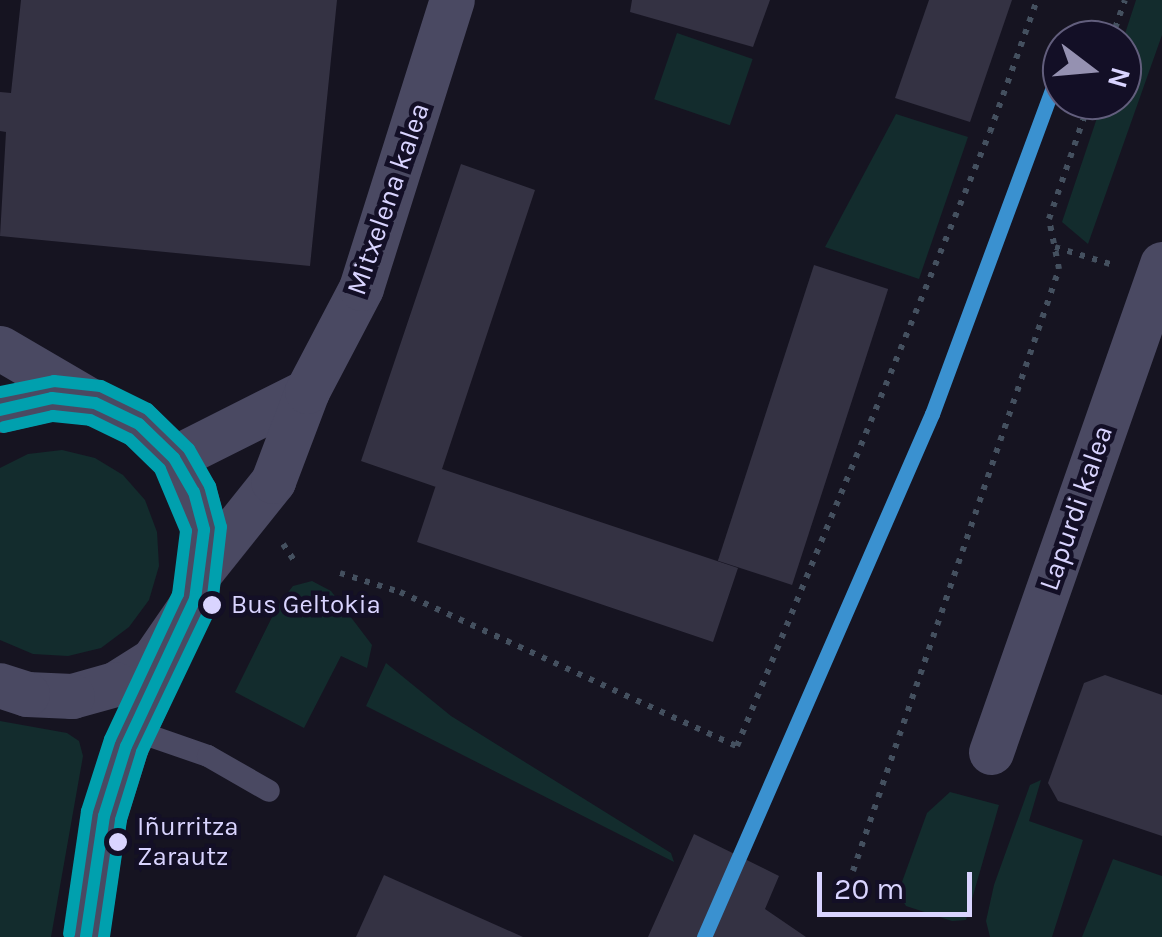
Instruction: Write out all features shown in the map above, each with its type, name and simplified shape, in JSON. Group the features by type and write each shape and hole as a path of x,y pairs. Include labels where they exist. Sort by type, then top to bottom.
{"street":[{"name":"Mitxelena kalea","path":"202,570 272,481 308,391 362,288 452,0"},
{"name":"Lapurdi kalea","path":"990,752 1147,352 1162,264"},
{"path":"0,348 95,404 139,424 174,458 194,492 204,530 202,570 182,626 133,730 104,816 86,937"},
{"path":"174,458 308,391"},
{"path":"0,410 52,398 95,404"},
{"path":"0,685 27,694 72,696 116,684 153,660 182,626"}],"lane":[{"path":"133,730 208,756 270,790"}],"path":[{"path":"340,574 400,592 738,746 990,132 1037,0"},
{"path":"853,871 1059,269 1049,219 1083,120"},
{"path":"1054,246 1111,265"}],"green space":[{"path":"1136,0 1162,0 1162,35 1142,91 1142,20 1129,20"},
{"path":"677,33 753,59 730,125 654,99"},
{"path":"896,114 968,137 919,279 825,247"},
{"path":"1096,120 1132,120 1088,244 1062,222"},
{"path":"62,450 95,458 123,475 145,500 157,532 159,566 149,600 129,627 101,648 68,656 33,654 0,640 0,468 28,454"},
{"path":"312,581 331,591 372,645 367,668 341,656 304,728 235,692 278,605 293,586"},
{"path":"386,663 451,716 671,853 674,862 366,706"},
{"path":"0,721 67,733 79,741 83,756 51,937 0,937"},
{"path":"1041,780 1029,821 1083,840 1052,937 990,937 986,921 994,885 1030,785"},
{"path":"950,792 999,805 966,920 952,921 906,906 898,893 927,813"},
{"path":"1113,859 1162,876 1162,937 1082,937"}],"building":[{"path":"21,0 337,0 310,266 0,236 6,132 0,131 0,92 11,93"},
{"path":"632,0 770,0 753,47 630,12"},
{"path":"929,0 1012,0 970,122 895,98"},
{"path":"461,164 535,190 442,469 738,568 713,642 417,542 435,487 361,461"},
{"path":"814,265 888,289 792,585 718,561"},
{"path":"1105,675 1162,695 1162,836 1058,801 1048,783 1084,683"},
{"path":"694,834 779,876 765,909 806,937 648,937"},
{"path":"384,875 523,937 356,937"}],"transit line":[{"path":"704,937 932,414 1042,117"},
{"path":"0,392 54,381 101,386 148,409 189,449 210,486 221,527 212,605 142,752 121,820 104,937"},
{"path":"0,410 52,398 95,403 139,424 174,458 194,492 204,530 195,599 126,746 104,816 86,937"},
{"path":"4,427 53,416 90,420 129,439 160,469 186,531 178,594 110,739 87,811 69,934"}],"place":[{"name":"Bus Geltokia","path":"212,605"},
{"name":"Iñurritza Zarautz","path":"118,842"}]}
